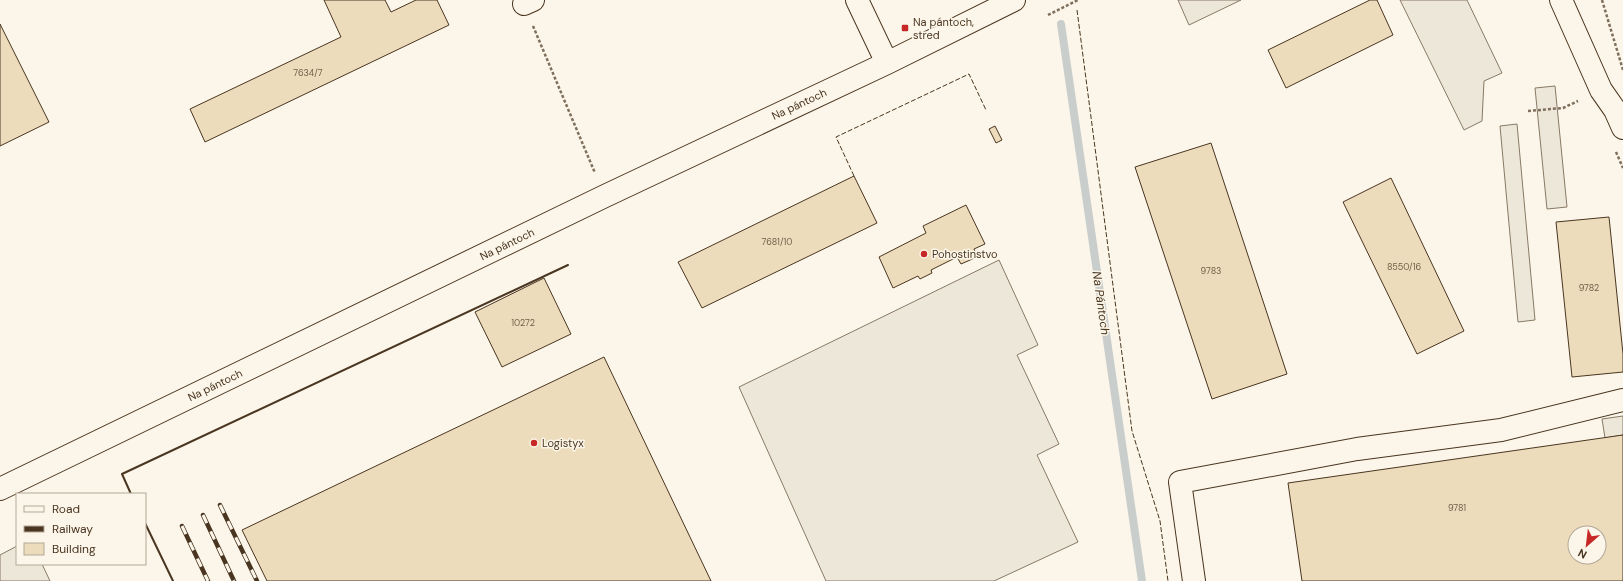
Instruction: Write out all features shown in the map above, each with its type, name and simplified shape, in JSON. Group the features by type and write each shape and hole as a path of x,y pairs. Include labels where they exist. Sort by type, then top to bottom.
{"street":[{"path":"857,0 887,63"},
{"name":"Na pántoch","path":"0,489 605,196 887,63 1014,0"},
{"path":"1568,2 1601,90 1615,110 1623,128"},
{"path":"1194,581 1180,482 1357,449 1501,430 1623,400"}],"path":[{"path":"1048,15 1078,0"},
{"path":"1602,0 1623,70"},
{"path":"528,2 605,196"},
{"path":"1528,111 1563,108 1583,99"}],"shaded area":[{"path":"1178,0 1241,0 1189,25"},
{"path":"1400,0 1467,0 1502,73 1484,81 1482,121 1464,130"},
{"path":"1555,86 1567,207 1547,209 1535,88"},
{"path":"1517,124 1535,320 1518,322 1500,126"},
{"path":"999,260 1038,345 1017,355 1059,444 1037,455 1078,542 994,581 826,581 739,387"},
{"path":"1623,416 1623,435 1605,438 1602,419"},
{"path":"16,547 16,565 42,565 50,581 0,581 0,555"}],"building":[{"path":"324,0 385,0 391,12 416,0 437,0 449,25 205,142 190,109 341,37"},
{"path":"1370,0 1377,0 1393,35 1286,88 1268,50"},
{"path":"0,24 49,122 0,146"},
{"path":"995,126 1002,140 996,143 989,129"},
{"path":"1211,143 1287,374 1212,399 1135,167"},
{"path":"854,176 877,223 702,308 678,262"},
{"path":"1391,178 1464,331 1417,354 1343,202"},
{"path":"966,205 985,244 974,249 977,257 961,264 957,257 931,270 932,273 920,279 918,276 893,288 879,257 926,233 923,226"},
{"path":"1609,217 1623,354 1623,372 1572,377 1556,222"},
{"path":"544,278 571,334 502,367 475,312"},
{"name":"Logistyx","path":"604,357 711,581 267,581 242,530"},
{"path":"1623,435 1623,581 1302,581 1288,483"}],"waterway":[{"name":"Na Pántoch","path":"1061,24 1142,581"}],"railway":[{"path":"220,505 257,581"},
{"path":"203,515 234,581"},
{"path":"182,526 208,581"}],"fence":[{"path":"1077,10 1132,431 1160,521 1168,581"},
{"path":"854,176 836,137 969,74 986,110"}],"wall":[{"path":"131,493 122,474 568,265"},
{"path":"146,525 173,581"}],"place":[{"name":"Na pántoch, stred","path":"905,28"},
{"name":"Pohostinstvo","path":"924,254"},
{"name":"Logistyx","path":"534,443"}]}
